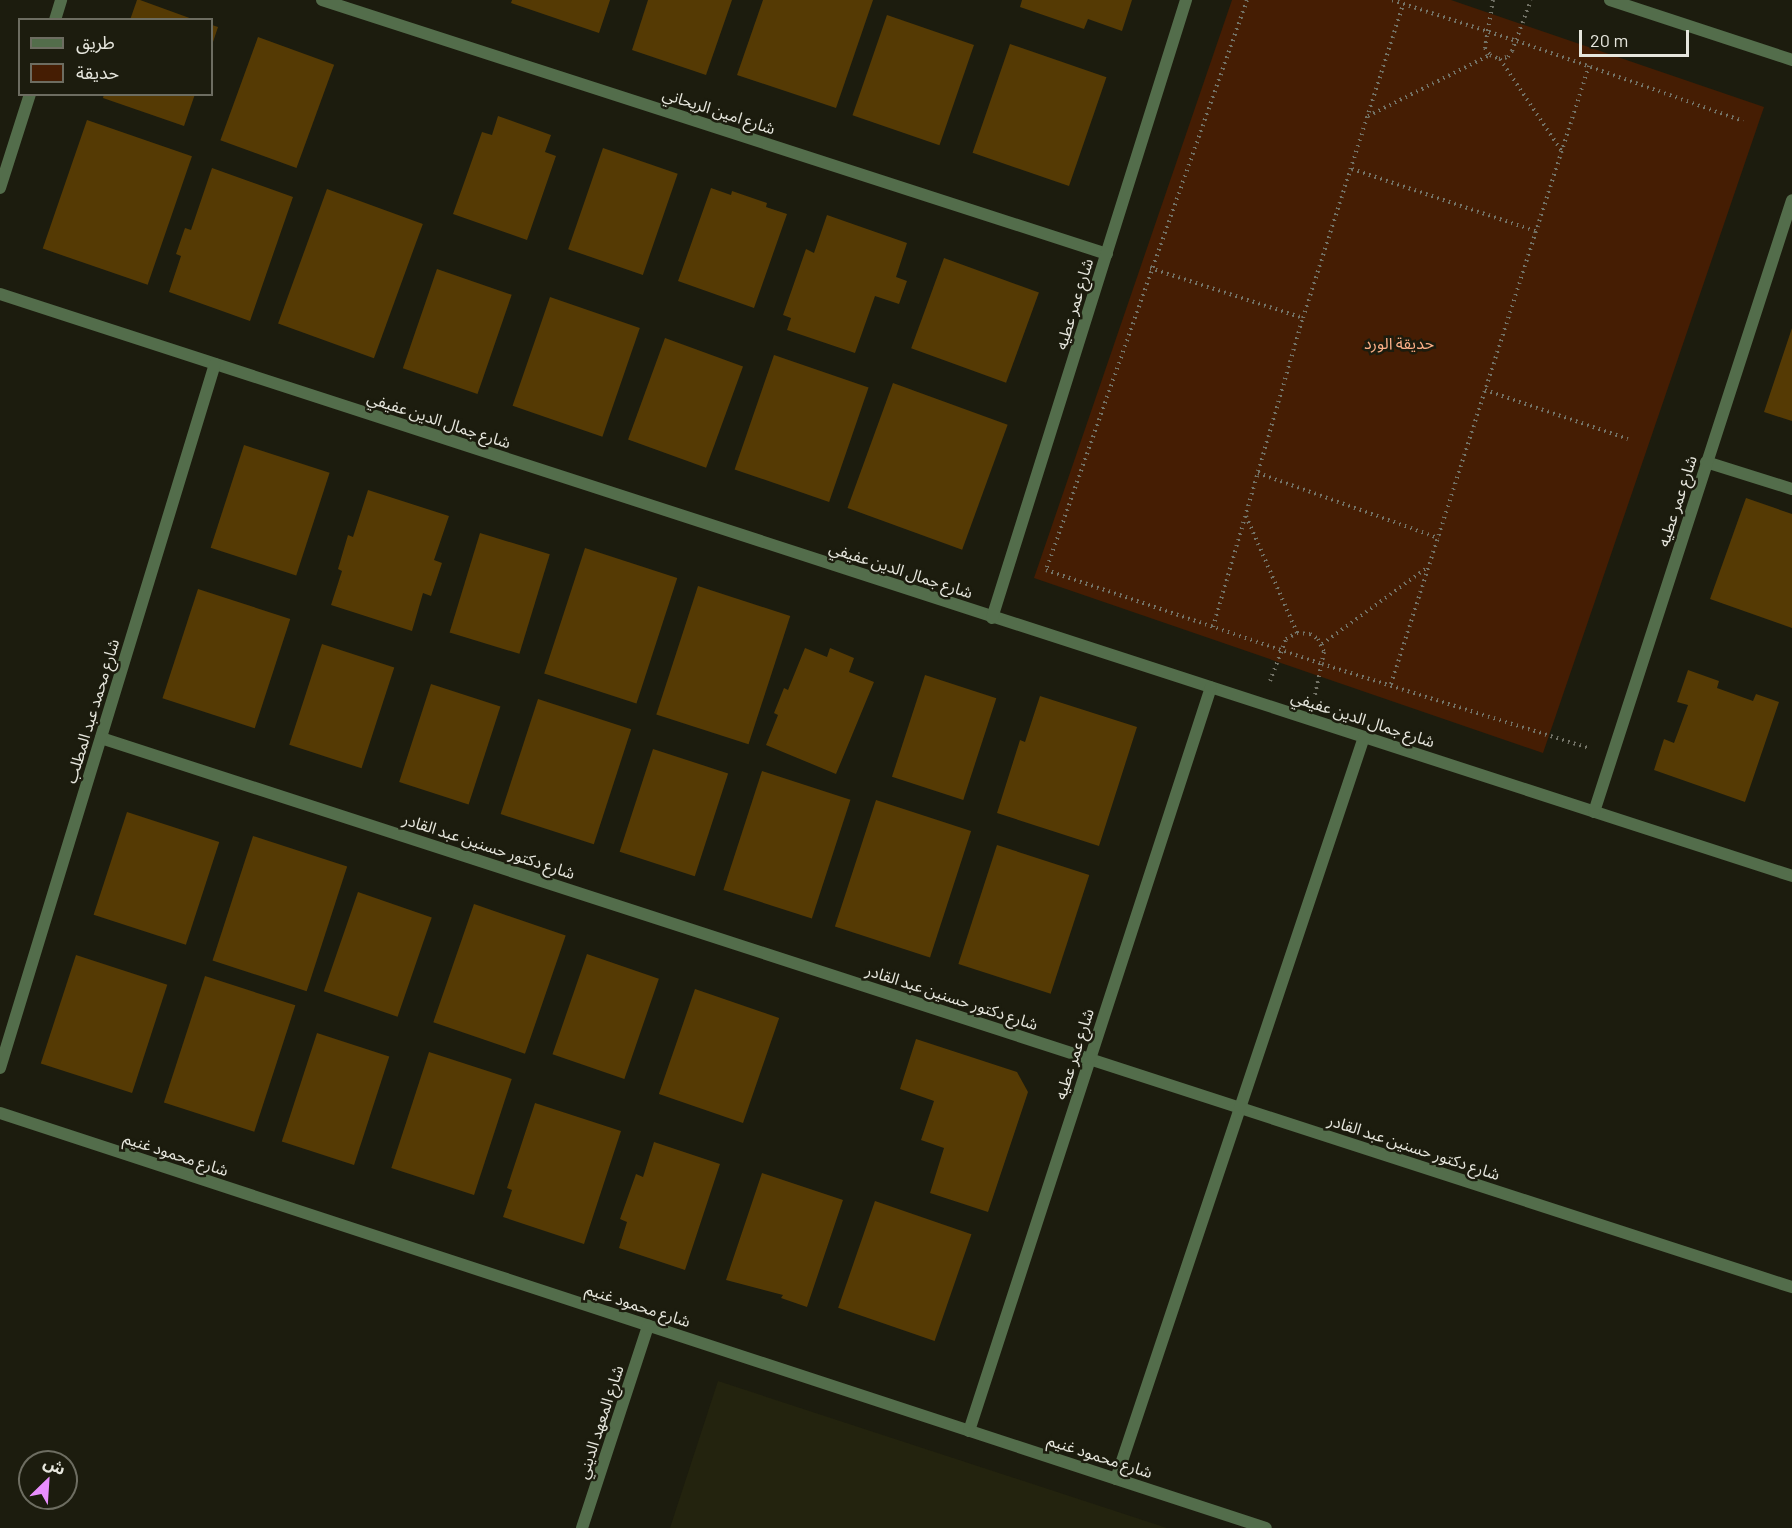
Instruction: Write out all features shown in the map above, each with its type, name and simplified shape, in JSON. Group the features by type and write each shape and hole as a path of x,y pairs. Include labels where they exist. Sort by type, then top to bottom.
{"street":[{"path":"56,18 61,0"},
{"name":"شارع امين الريحاني","path":"322,0 1107,254"},
{"name":"شارع عمر عطيه","path":"992,618 1186,0"},
{"path":"1610,0 1792,60"},
{"path":"0,188 29,96"},
{"name":"شارع عمر عطيه","path":"1594,812 1792,200"},
{"name":"شارع جمال الدين عفيفي","path":"0,294 1792,876"},
{"name":"شارع محمد عبد المطلب","path":"0,1068 215,364"},
{"path":"1706,462 1792,489"},
{"name":"شارع عمر عطيه","path":"969,1431 1211,687"},
{"path":"1116,1479 1364,737"},
{"name":"شارع دكتور حسنين عبد القادر","path":"101,738 1792,1287"},
{"name":"شارع محمود غنيم","path":"0,1113 1266,1528"},
{"name":"شارع المعهد الديني","path":"582,1528 648,1326"}],"path":[{"path":"1247,0 1150,268 1046,570 1322,664 1613,756"},
{"path":"1392,0 1517,41 1743,121"},
{"path":"1493,0 1486,31 1485,48 1490,55 1499,59 1562,151"},
{"path":"1499,59 1508,57 1517,41 1531,0"},
{"path":"1213,627 1303,318 1403,4"},
{"path":"1367,116 1490,55"},
{"path":"1391,684 1538,232 1589,66"},
{"path":"1352,169 1538,232"},
{"path":"1150,268 1303,318"},
{"path":"1485,390 1628,439"},
{"path":"1258,473 1439,538"},
{"path":"1246,515 1297,633"},
{"path":"1322,644 1429,567"},
{"path":"1263,704 1280,648 1290,635 1310,634 1322,644"},
{"path":"1310,719 1322,664 1322,644"}],"shaded area":[{"path":"718,1381 1167,1528 670,1528"}],"green space":[{"name":"حديقة الورد","path":"1232,0 1451,0 1764,107 1543,753 1034,578"}],"building":[{"path":"137,0 140,0 190,18 131,18"},
{"path":"512,0 610,0 599,33 511,3"},
{"path":"648,0 732,0 706,75 632,50"},
{"path":"763,0 873,0 836,108 737,75"},
{"path":"1022,0 1132,0 1122,31 1088,19 1084,29 1020,7"},
{"path":"887,15 974,45 939,145 852,115"},
{"path":"213,25 218,27 213,42"},
{"path":"258,37 334,65 296,168 220,140"},
{"path":"1010,44 1106,77 1069,186 973,153"},
{"path":"104,96 194,96 184,126 103,98"},
{"path":"498,116 551,135 545,152 556,156 527,240 453,214 482,132 492,135"},
{"path":"87,120 192,156 148,285 43,249"},
{"path":"603,148 678,174 643,275 568,249"},
{"path":"212,168 293,197 250,321 169,292 181,256 176,254 185,228 191,230"},
{"path":"711,188 731,195 732,191 767,203 766,207 787,214 754,308 678,281"},
{"path":"327,189 423,224 374,358 278,323"},
{"path":"827,215 907,243 896,277 907,281 899,304 875,296 855,353 787,330 791,318 783,315 806,249 814,253"},
{"path":"944,258 1039,293 1006,383 911,348"},
{"path":"437,269 512,295 478,394 403,368"},
{"path":"550,297 640,328 602,437 513,406"},
{"path":"1792,328 1792,421 1764,412"},
{"path":"665,338 743,366 706,468 628,439"},
{"path":"774,355 869,388 829,502 735,469"},
{"path":"893,383 1008,425 962,550 848,508"},
{"path":"244,445 330,473 296,576 211,548"},
{"path":"368,490 449,516 434,560 442,563 431,596 423,593 412,631 331,605 342,571 338,569 348,535 353,537"},
{"path":"1746,498 1792,514 1792,628 1710,599"},
{"path":"480,533 550,554 519,654 450,632"},
{"path":"585,548 677,578 636,704 544,674"},
{"path":"698,586 790,616 749,744 656,714"},
{"path":"198,589 290,619 255,728 162,698"},
{"path":"322,644 394,667 362,768 289,745"},
{"path":"805,648 827,657 830,648 854,658 849,672 874,682 836,774 766,745 778,715 774,713 784,688 788,690"},
{"path":"1688,670 1719,681 1717,688 1753,701 1756,694 1779,702 1745,802 1654,770 1664,739 1674,743 1688,705 1677,702"},
{"path":"925,675 996,698 963,800 892,777"},
{"path":"431,684 500,707 469,805 399,782"},
{"path":"1040,696 1137,727 1099,846 997,813 1020,740 1025,742"},
{"path":"538,699 631,729 594,844 501,814"},
{"path":"653,749 728,773 695,876 620,852"},
{"path":"762,771 850,800 812,919 723,890"},
{"path":"876,800 971,831 930,957 835,926"},
{"path":"127,812 219,842 186,945 94,915"},
{"path":"253,836 347,867 307,991 213,961"},
{"path":"997,845 1089,875 1051,994 958,964"},
{"path":"358,892 432,917 398,1017 324,991"},
{"path":"474,904 566,936 525,1054 433,1022"},
{"path":"587,954 659,979 624,1079 552,1054"},
{"path":"76,955 167,985 132,1093 41,1063"},
{"path":"205,976 295,1005 254,1132 164,1102"},
{"path":"695,989 779,1018 743,1123 659,1094"},
{"path":"317,1033 389,1056 354,1165 282,1141"},
{"path":"916,1039 1017,1072 1028,1092 988,1212 930,1193 944,1148 921,1140 934,1101 900,1089"},
{"path":"429,1052 512,1079 474,1195 391,1168"},
{"path":"535,1103 621,1131 584,1244 503,1217 512,1190 507,1188"},
{"path":"654,1142 720,1164 685,1270 619,1248 627,1222 620,1219 636,1174 643,1177"},
{"path":"762,1173 843,1200 807,1307 781,1298 783,1295 726,1280"},
{"path":"875,1201 971,1234 935,1341 838,1308"}]}
